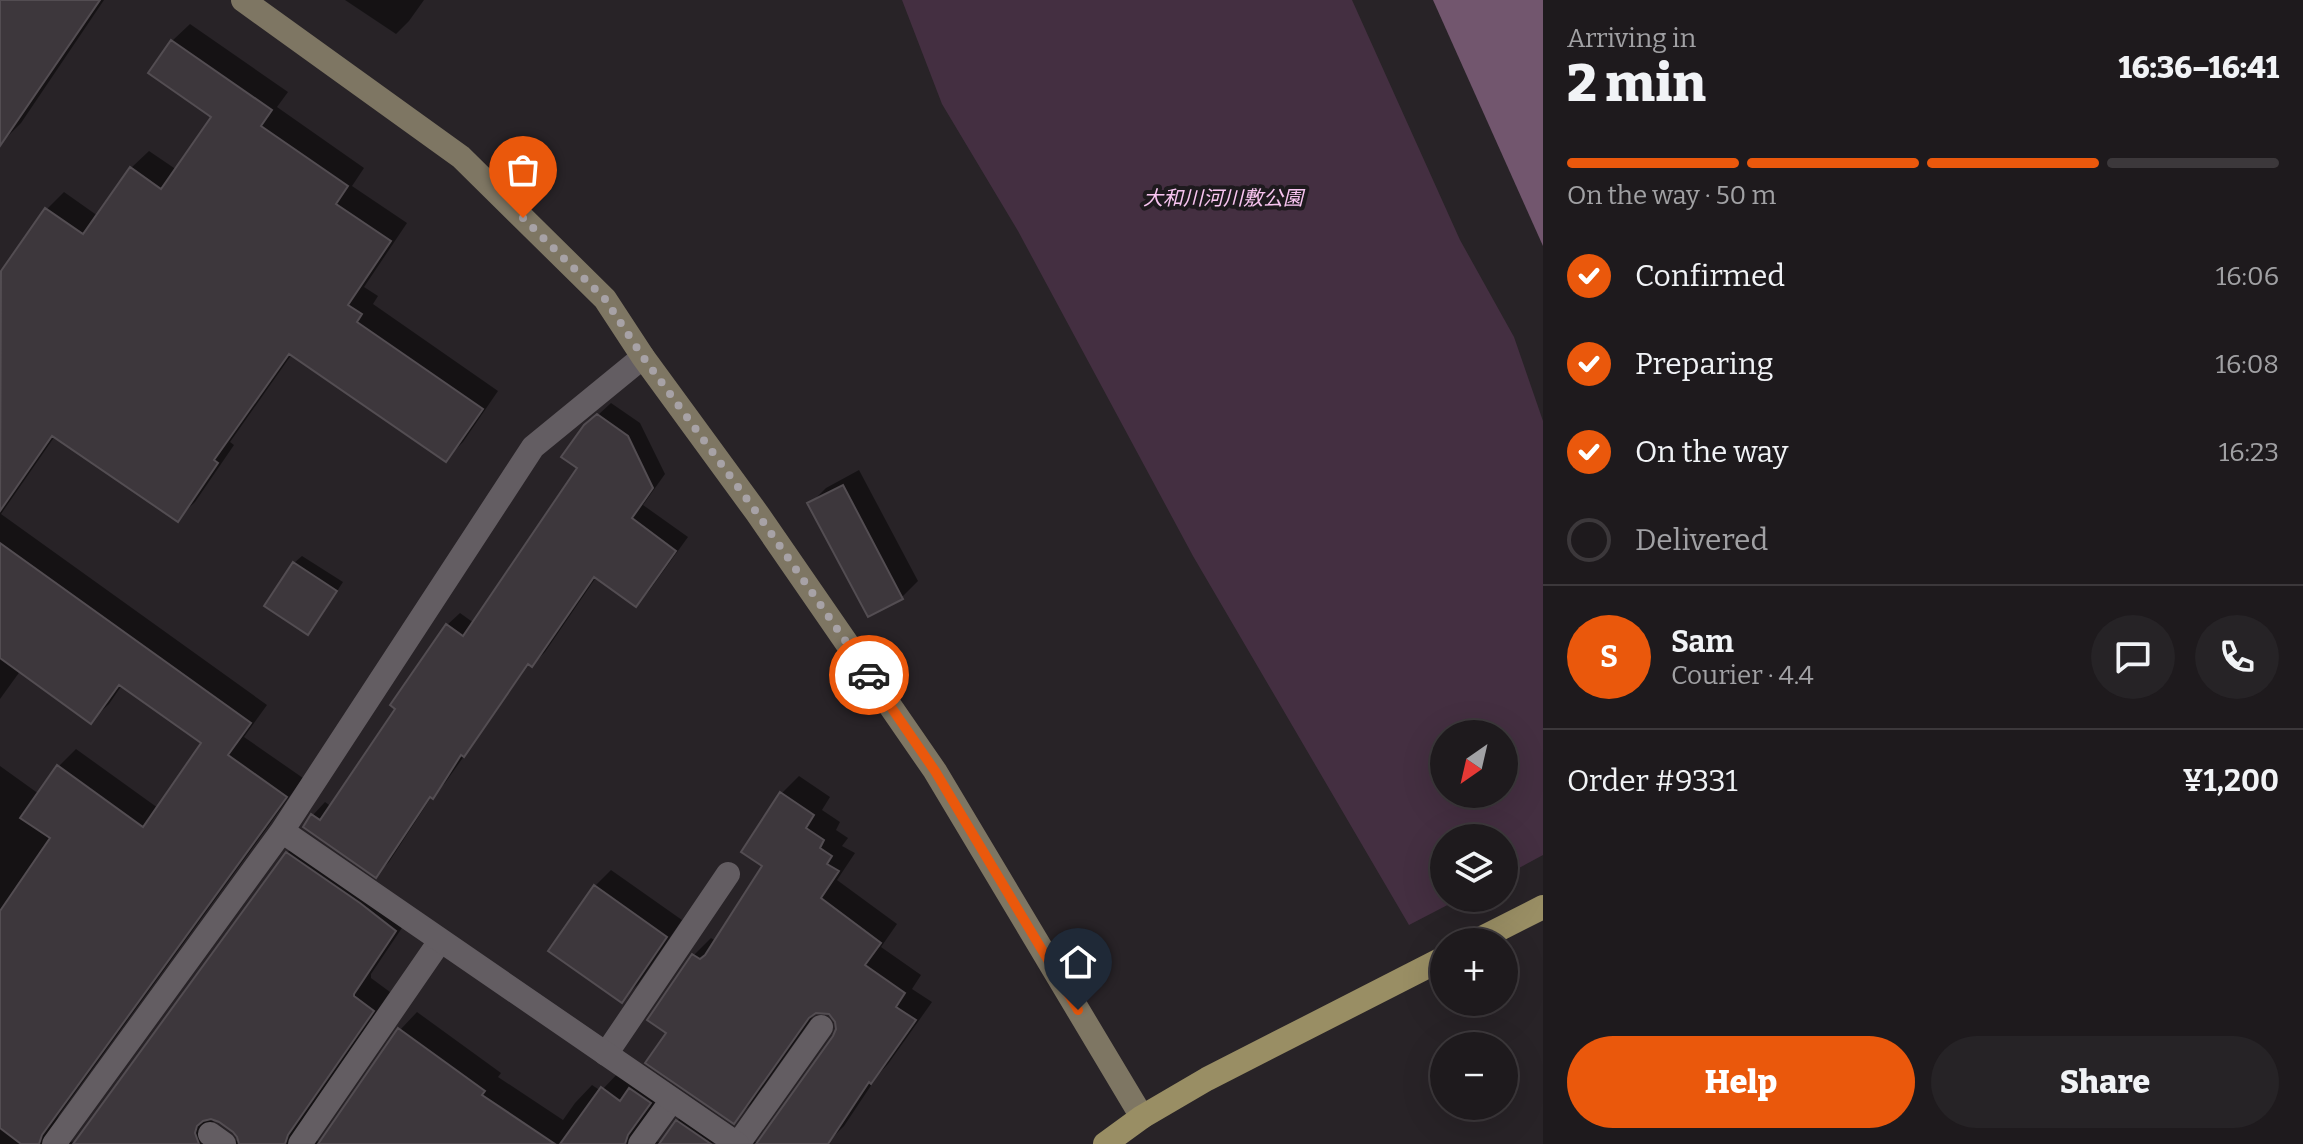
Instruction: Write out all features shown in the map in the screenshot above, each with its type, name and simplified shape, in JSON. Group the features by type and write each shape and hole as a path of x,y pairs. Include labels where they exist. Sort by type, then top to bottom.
{"main road":[{"path":"1502,928 1543,907"},
{"path":"1105,1144 1142,1117 1207,1079 1430,965"}],"street":[{"path":"243,0 461,157 605,299 935,771 1142,1117"},
{"path":"54,1144 282,831 533,447 643,357"},
{"path":"282,831 738,1144 821,1027"},
{"path":"606,1054 728,874"},
{"path":"300,1144 440,941"},
{"path":"640,1144 672,1100"}],"green space":[{"name":"大和川河川敷公園","path":"902,0 1352,0 1460,240 1514,337 1543,421 1543,855 1518,868 1518,824 1430,824 1430,912 1434,912 1409,925 1193,556 1018,231 942,104"}],"shaded area":[{"path":"1433,0 1543,0 1543,246"}],"building":[{"path":"0,0 100,0 0,146"},
{"path":"171,40 272,110 261,126 348,186 336,204 391,241 348,305 362,314 357,322 483,409 446,462 289,354 214,460 218,463 178,522 52,436 0,511 1,271 45,208 83,234 130,167 161,189 211,117 148,73"},
{"path":"597,414 628,436 653,488 632,518 676,551 636,607 594,577 532,667 528,664 464,757 461,755 433,799 430,797 376,878 303,827 311,814 320,820 395,709 390,705 446,624 463,636 577,468 561,457 584,425"},
{"path":"843,485 903,599 868,617 807,503"},
{"path":"0,543 251,723 228,755 287,797 42,1135 39,1144 21,1144 0,1128 0,911 50,838 20,818 57,765 143,827 201,743 119,685 91,724 0,658"},
{"path":"293,562 337,591 308,635 264,606"},
{"path":"780,792 814,815 806,828 824,840 820,848 832,856 827,864 839,871 821,898 881,943 865,965 905,993 896,1007 916,1020 871,1084 869,1082 828,1144 756,1144 833,1036 835,1022 829,1014 816,1013 809,1018 734,1124 645,1063 666,1033 647,1020 692,954 700,959 705,955 762,866 741,852"},
{"path":"286,852 396,931 354,994 374,1011 288,1135 285,1144 239,1144 233,1132 211,1119 197,1126 195,1133 199,1144 73,1144"},
{"path":"594,885 667,937 622,1003 548,951"},
{"path":"398,1028 485,1091 482,1095 555,1144 318,1144"},
{"path":"601,1087 620,1101 629,1088 651,1103 625,1144 560,1144"},
{"path":"676,1120 711,1144 659,1144"}],"way so far":[{"path":"523,218 605,299 869,675"}],"route":[{"path":"869,675 935,771 1078,1010"}]}
